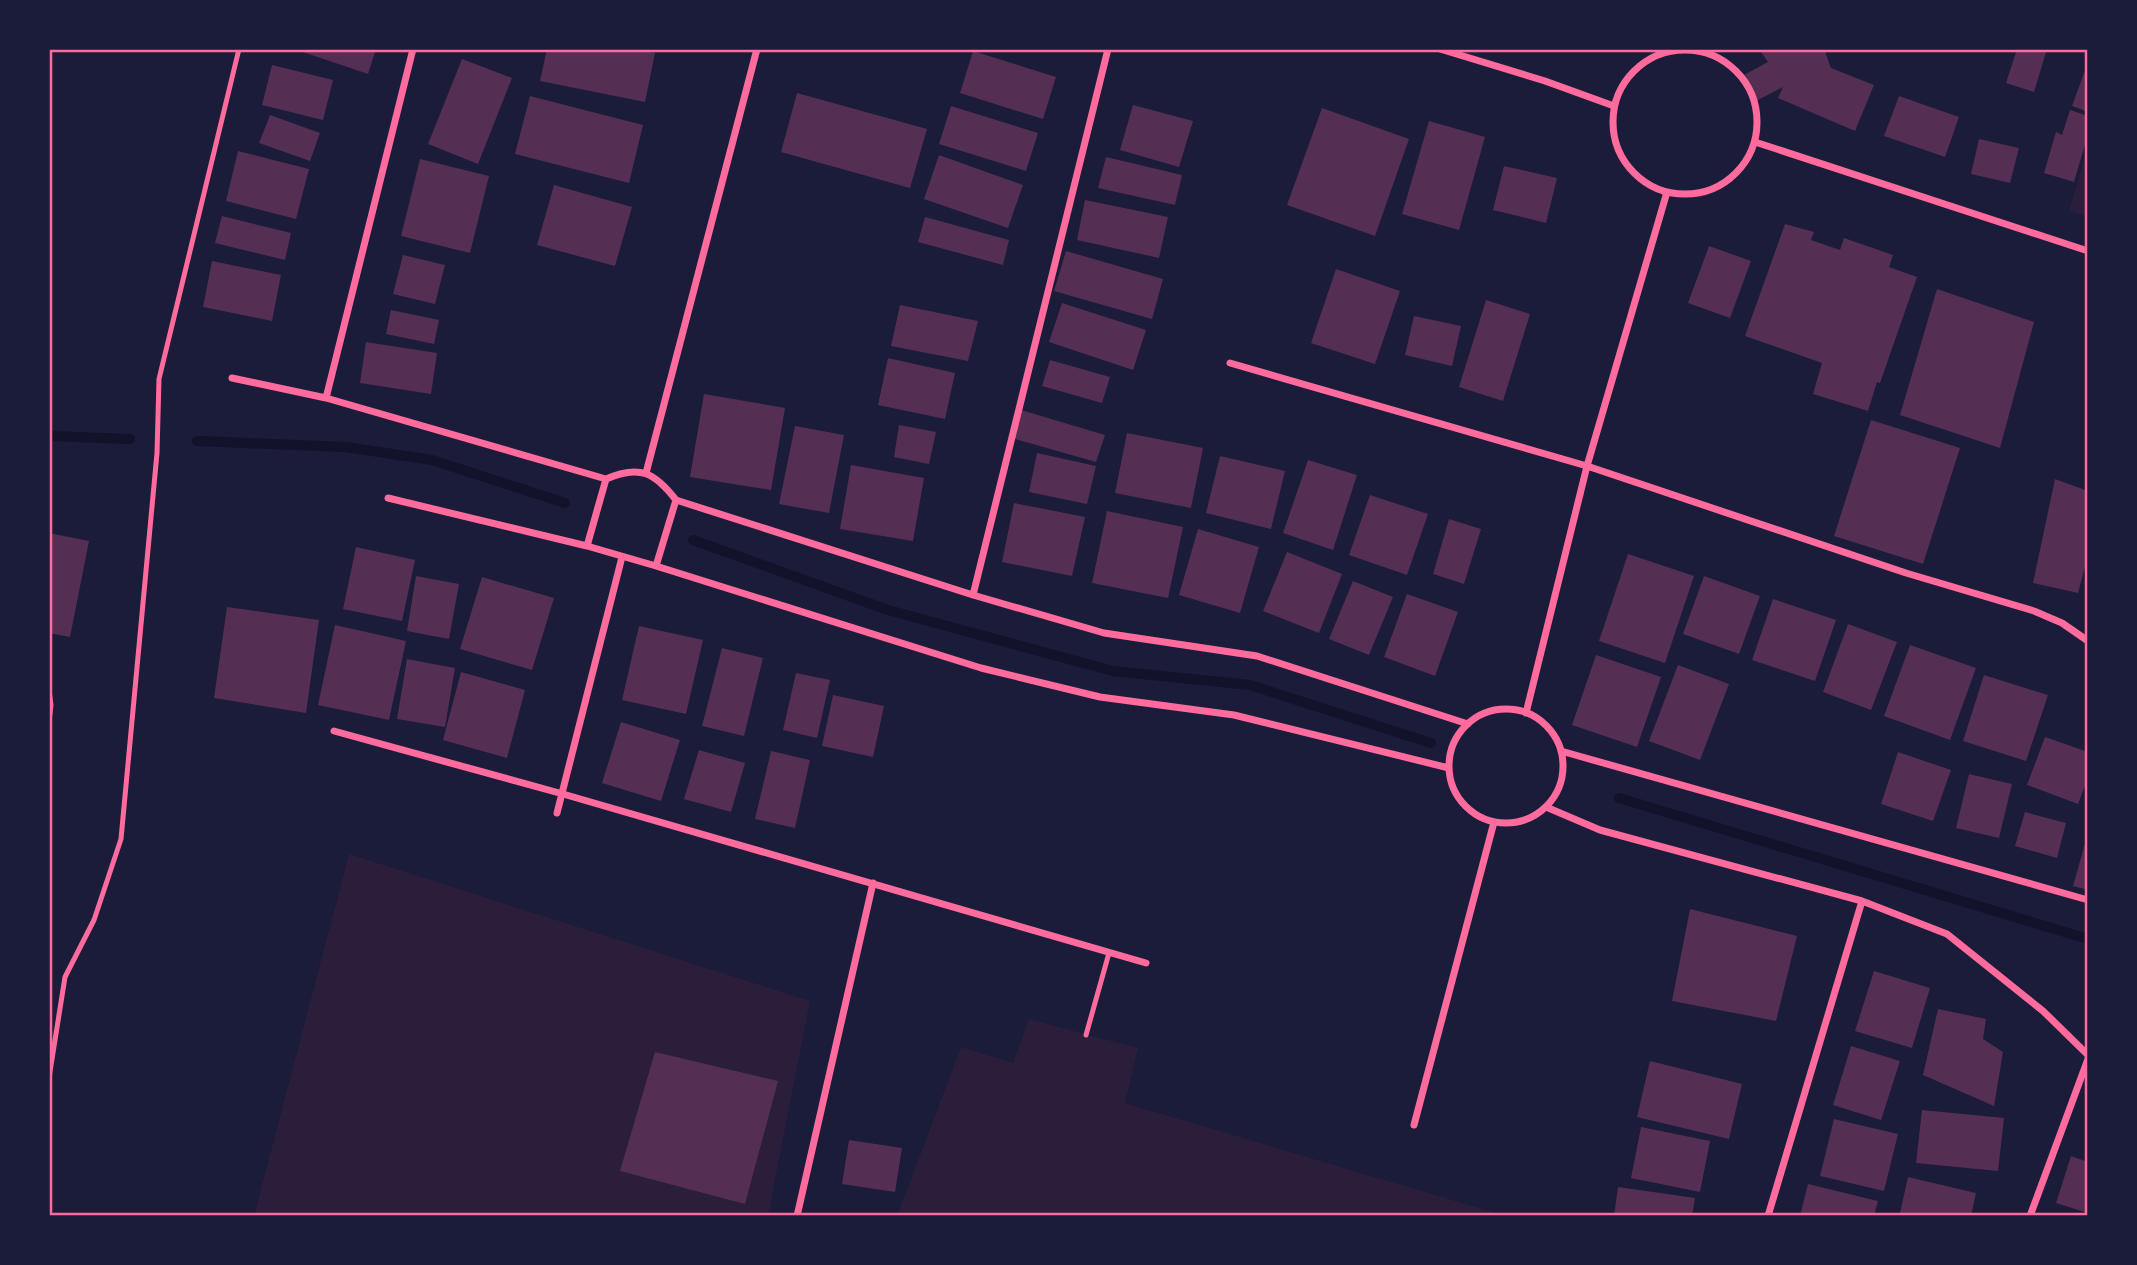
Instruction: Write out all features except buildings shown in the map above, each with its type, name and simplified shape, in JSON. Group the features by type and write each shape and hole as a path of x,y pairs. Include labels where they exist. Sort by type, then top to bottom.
{"street":[{"path":"327,398 413,49"},
{"path":"646,473 757,49"},
{"path":"973,596 1108,49"},
{"path":"1440,49 1545,81 1614,106"},
{"path":"1704,51 1724,62 1741,77 1753,97 1757,119 1755,142 1745,162 1730,178 1710,190 1689,194 1667,192 1646,183 1623,159 1613,128 1614,106 1623,85 1638,67 1657,55 1704,51"},
{"path":"1755,142 2088,251"},
{"path":"1526,713 1587,466 1667,192"},
{"path":"1230,363 1587,466 1906,573 2034,611 2062,623 2088,641"},
{"path":"232,378 327,398 606,479 617,474 646,473 657,478 676,500 973,596 1104,633 1257,656 1468,724"},
{"path":"587,546 606,479"},
{"path":"388,498 622,556 981,668 1100,697 1234,715 1449,768"},
{"path":"656,566 676,500"},
{"path":"557,813 622,556"},
{"path":"1510,710 1526,713 1544,724 1561,751 1561,781 1546,807 1522,821 1494,822 1480,817 1462,803 1451,783 1449,768 1451,752 1468,724 1480,716 1510,710"},
{"path":"334,731 563,794 1146,963"},
{"path":"1561,751 2088,900"},
{"path":"1546,807 1600,830 1862,901 1947,934 2043,1011 2088,1057 2030,1216"},
{"path":"1413,1125 1494,822"},
{"path":"797,1216 873,883"},
{"path":"1768,1216 1862,901"}],"lane":[{"path":"49,1077 65,977 94,920 121,839 157,453 159,379 239,49"},
{"path":"49,690 49,722"},
{"path":"1086,1035 1109,953"}],"shaded area":[{"path":"2088,146 2088,217 2069,211"},
{"path":"349,854 810,1001 768,1216 254,1216"},
{"path":"1029,1019 1138,1048 1125,1103 1506,1216 897,1216 961,1047 1013,1063"}],"waterway":[{"path":"49,436 130,439"},
{"path":"197,441 346,447 432,460 565,503"},
{"path":"693,540 888,610 1113,671 1250,685 1431,743"},
{"path":"1619,798 2088,939"}]}
